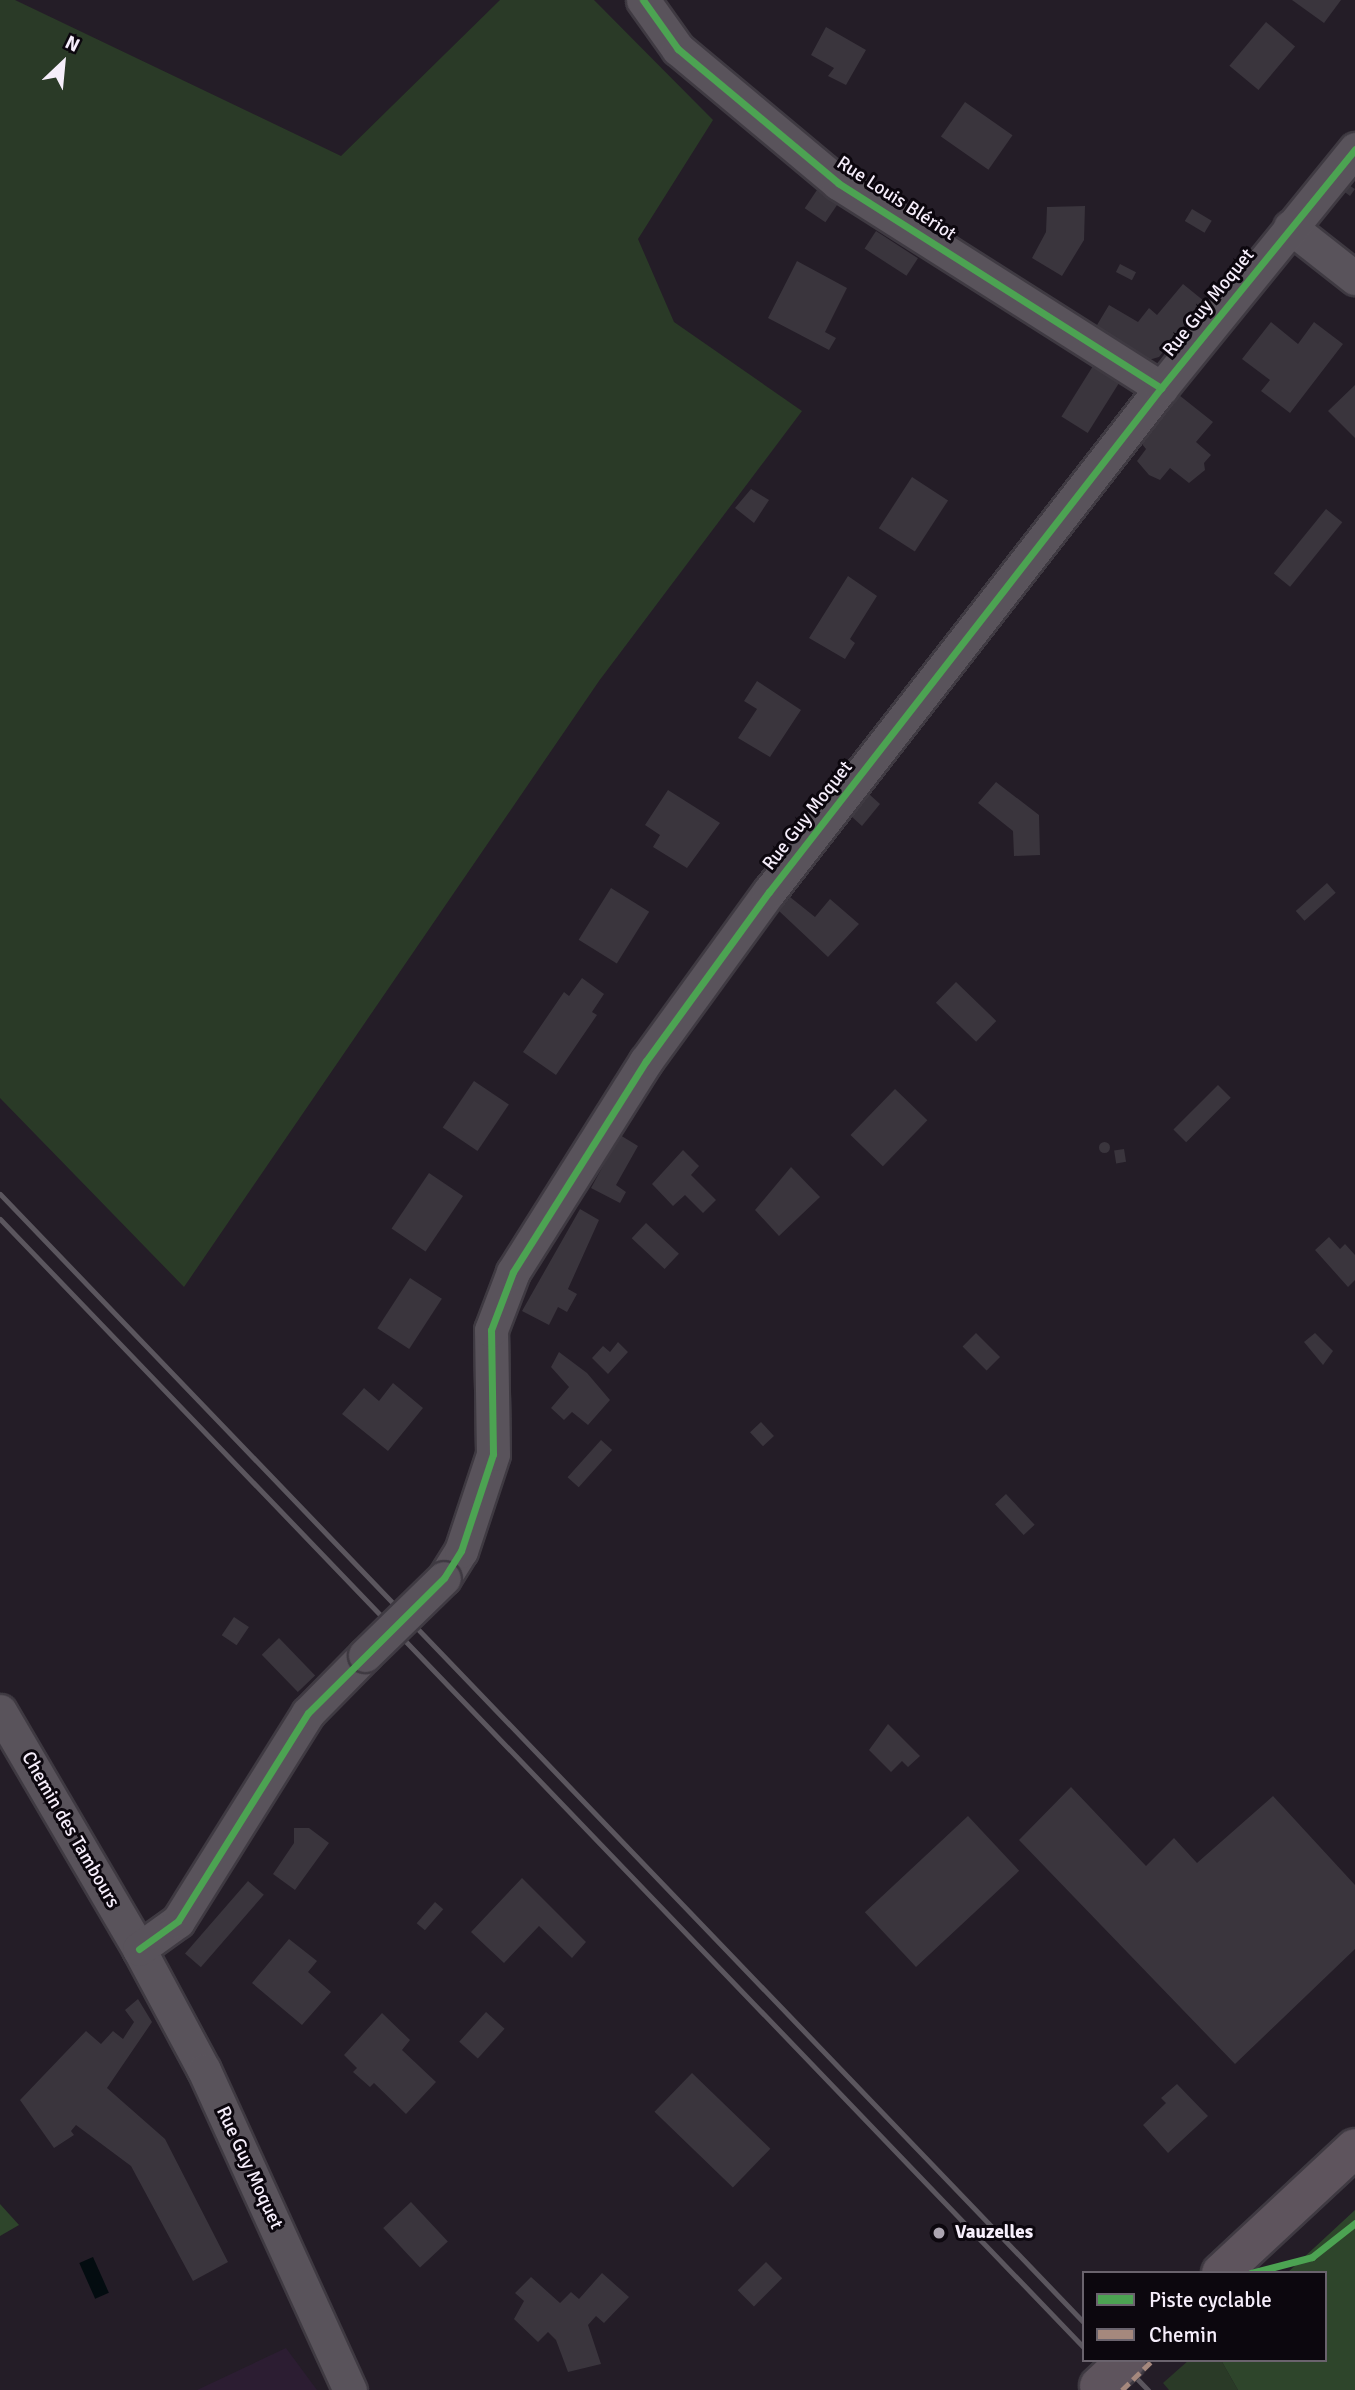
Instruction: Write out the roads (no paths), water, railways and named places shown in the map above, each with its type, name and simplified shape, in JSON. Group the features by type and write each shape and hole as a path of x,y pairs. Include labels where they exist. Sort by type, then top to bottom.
{"main road":[{"path":"1223,2271 1355,2148"},
{"path":"1097,2388 1125,2362"}],"street":[{"name":"Rue Louis Blériot","path":"643,0 678,49 838,183 1161,388"},
{"name":"Rue Guy Moquet","path":"350,2390 204,2070 139,1949 178,1921 308,1713 444,1578 461,1551 493,1454 491,1330 513,1272 646,1061 761,903 1161,388 1355,149"},
{"path":"1290,227 1355,278"},
{"name":"Chemin des Tambours","path":"0,1711 139,1949"}],"railway":[{"path":"0,1194 1082,2321"},
{"path":"0,1219 1082,2346"},
{"path":"1097,2362 1124,2390"},
{"path":"1121,2362 1148,2390"}],"place":[{"name":"Vauzelles","path":"939,2233"}]}
